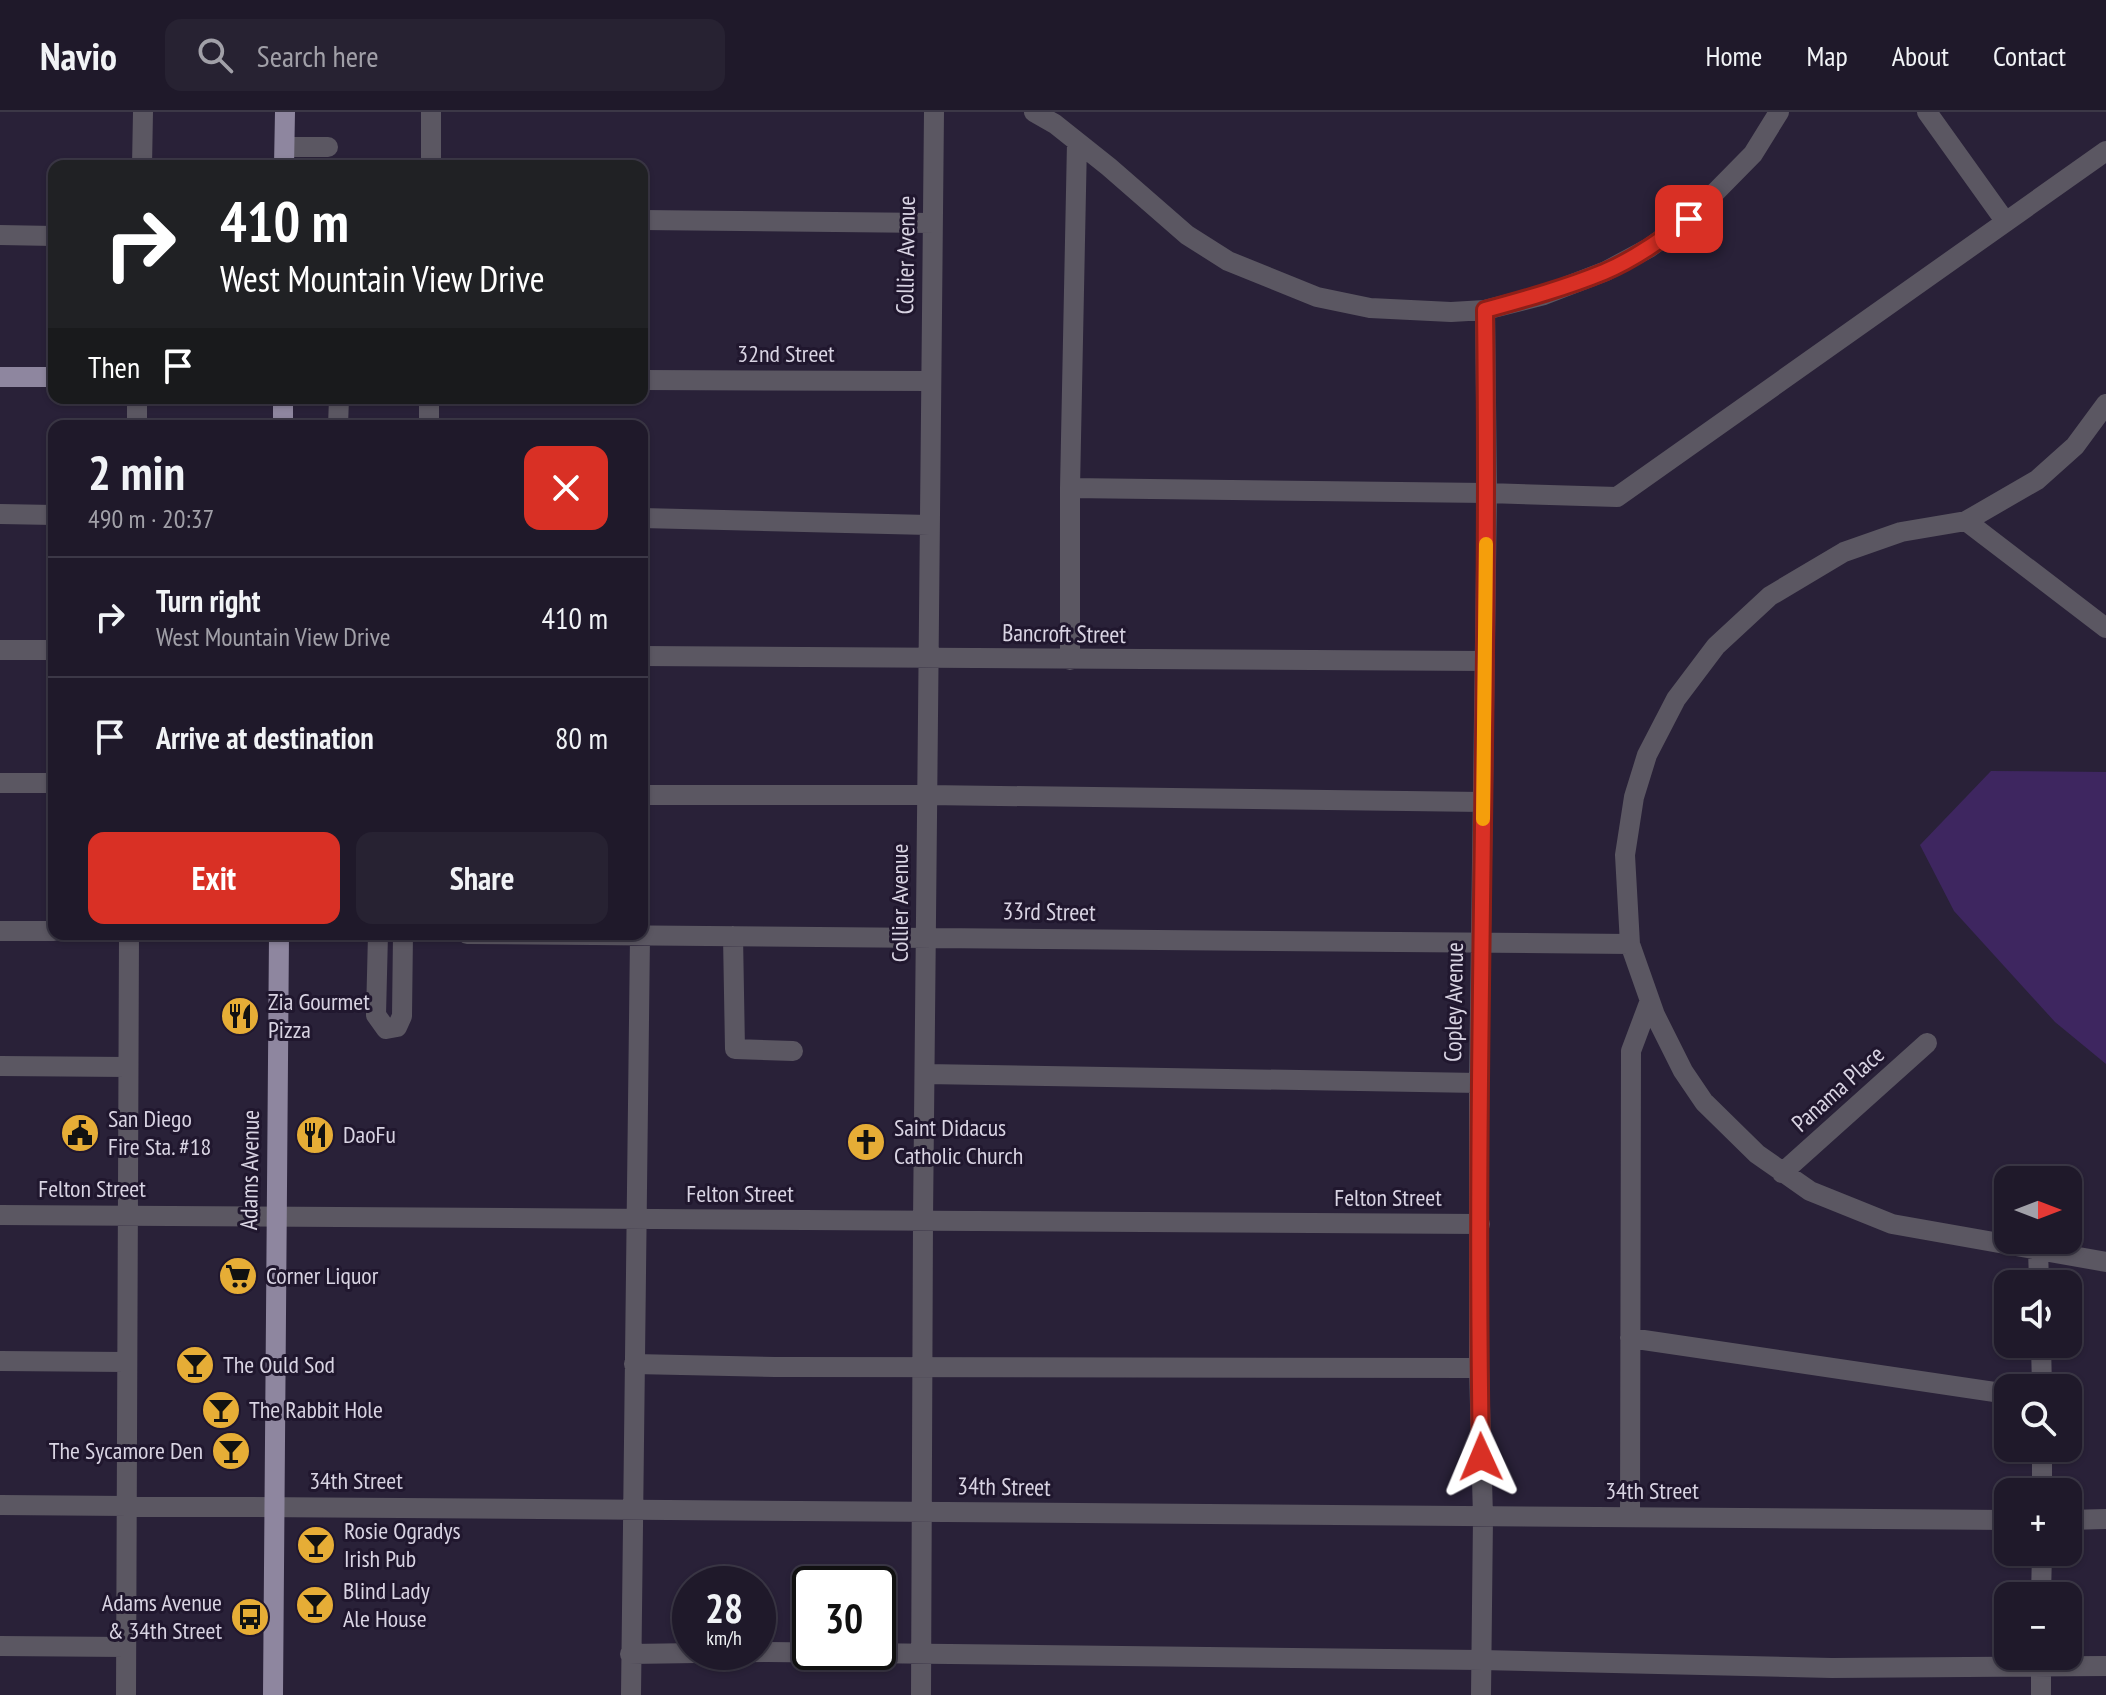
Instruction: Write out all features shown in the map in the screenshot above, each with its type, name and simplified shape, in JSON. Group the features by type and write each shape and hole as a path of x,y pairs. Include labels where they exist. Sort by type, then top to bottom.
{"main road":[{"path":"284,156 285,112"},
{"path":"0,377 48,377"},
{"name":"Adams Avenue","path":"273,1695 279,940"}],"street":[{"path":"142,160 143,112"},
{"path":"431,112 431,160"},
{"name":"Collier Avenue","path":"921,1695 934,112"},
{"path":"1034,112 1077,142 1187,235 1228,261 1317,297 1370,308 1451,312 1485,310 1544,295 1594,276 1649,248 1689,219 1753,154 1779,112"},
{"path":"1927,112 2005,221"},
{"path":"1070,660 1077,142"},
{"path":"284,156 328,147"},
{"path":"1070,488 1617,497 2106,151"},
{"path":"648,220 932,223"},
{"path":"0,235 48,236"},
{"name":"Copley Avenue","path":"1481,1695 1483,1517 1479,1368 1479,1083 1487,493 1485,310"},
{"name":"32nd Street","path":"648,380 931,381"},
{"path":"1994,1241 1892,1224 1810,1191 1757,1154 1704,1102 1683,1071 1649,1003 1630,944 1625,855 1634,797 1647,755 1676,699 1716,646 1770,596 1844,552 1901,532 1966,521 2037,480 2075,446 2106,404"},
{"path":"0,514 48,515"},
{"path":"648,518 929,525"},
{"path":"1966,521 2106,628"},
{"path":"0,650 48,650"},
{"name":"Bancroft Street","path":"648,656 1485,661"},
{"path":"0,783 48,783"},
{"path":"648,795 1483,802"},
{"path":"0,931 48,931"},
{"name":"33rd Street","path":"648,936 1630,944"},
{"path":"733,936 735,1049 793,1051"},
{"path":"126,1695 129,940"},
{"path":"378,940 376,1015 386,1029 397,1027 402,1016 403,940"},
{"path":"631,1695 640,940"},
{"path":"1630,1517 1631,1051 1649,1003"},
{"name":"Panama Place","path":"1782,1173 1927,1043"},
{"path":"0,1066 127,1067"},
{"path":"925,1074 1479,1083"},
{"name":"Felton Street","path":"0,1215 1480,1224"},
{"path":"2067,1254 2106,1262"},
{"path":"1630,1338 1994,1392"},
{"path":"0,1361 126,1362"},
{"path":"634,1364 924,1368 1479,1368"},
{"name":"34th Street","path":"0,1505 1994,1520"},
{"path":"2082,1520 2106,1519"},
{"path":"0,1646 125,1647"},
{"path":"630,1654 1481,1660 1832,1668 1994,1663"},
{"path":"2082,1664 2106,1666"},
{"path":"2041,1670 2041,1695"}],"shaded area":[{"path":"1991,771 2106,772 2106,1064 2055,1022 1954,911 1920,845"}],"slow traffic":[{"path":"1483,819 1486,544"}],"place":[{"name":"Zia Gourmet Pizza","path":"240,1016"},
{"name":"San Diego Fire Sta. #18","path":"80,1133"},
{"name":"DaoFu","path":"315,1135"},
{"name":"Saint Didacus Catholic Church","path":"866,1142"},
{"name":"Corner Liquor","path":"238,1276"},
{"name":"The Ould Sod","path":"195,1365"},
{"name":"The Rabbit Hole","path":"221,1410"},
{"name":"The Sycamore Den","path":"231,1451"},
{"name":"Rosie Ogradys Irish Pub","path":"316,1545"},
{"name":"Blind Lady Ale House","path":"315,1605"},
{"name":"Adams Avenue & 34th Street","path":"250,1617"}],"route":[{"path":"1481,1457 1479,1083 1487,493 1485,310 1544,295 1606,271 1649,248 1689,219"}]}
